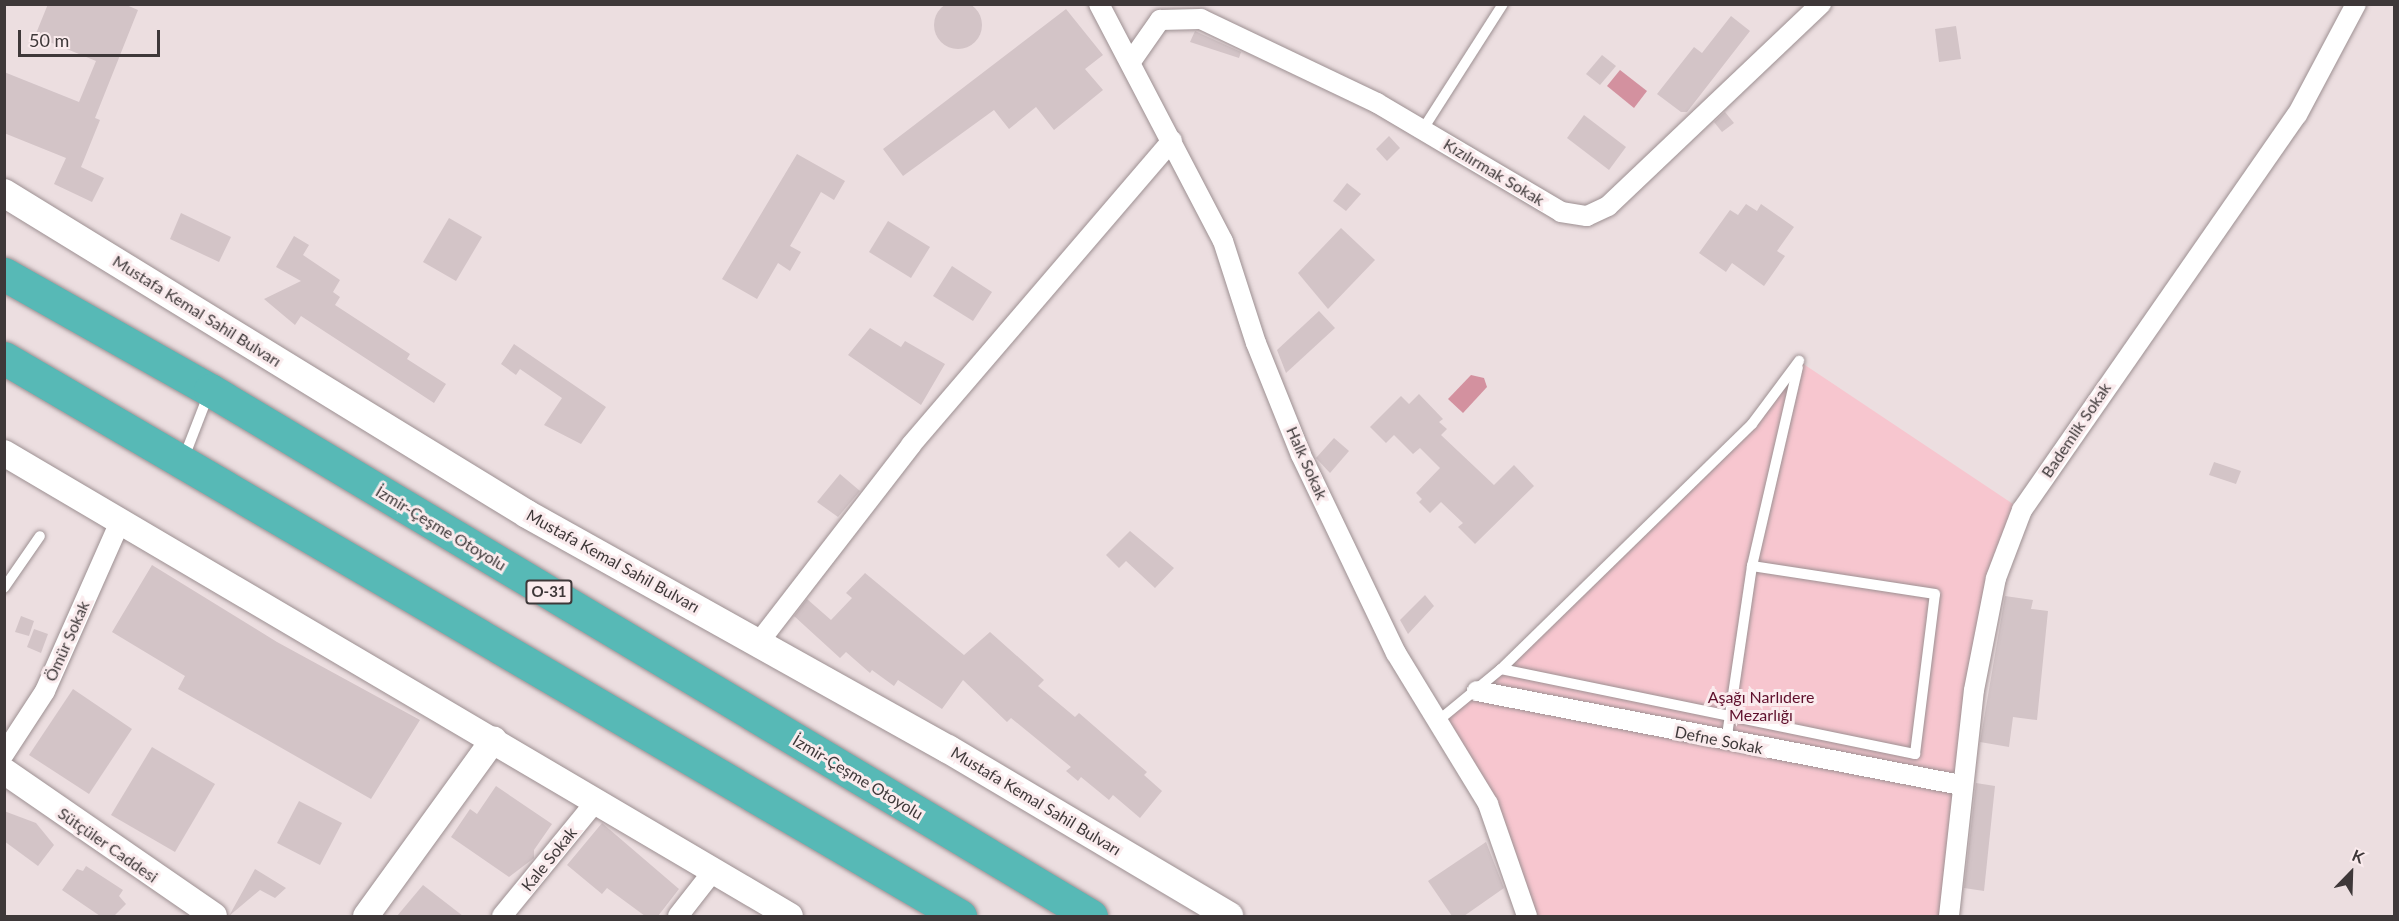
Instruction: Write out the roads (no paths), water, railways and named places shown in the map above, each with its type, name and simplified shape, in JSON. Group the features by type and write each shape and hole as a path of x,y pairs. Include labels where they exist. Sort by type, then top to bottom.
{"highway":[{"name":"İzmir-Çeşme Otoyolu","path":"4,274 210,390 1090,916"},
{"path":"4,358 181,464 960,916"}],"main road":[{"name":"Mustafa Kemal Sahil Bulvarı","path":"4,193 527,514 759,642 1229,916"}],"street":[{"name":"Halk Sokak","path":"1099,4 1132,60 1223,241 1256,343 1301,455 1396,653 1439,720 1488,804 1527,916"},
{"name":"Kızılırmak Sokak","path":"1132,60 1160,20 1201,19 1423,129 1561,212 1587,216 1608,206 1821,4"},
{"name":"Bademlik Sokak","path":"1949,916 1961,785 1996,578 2022,510 2296,115 2356,4"},
{"path":"759,642 911,445 1172,141"},
{"path":"4,453 494,739 790,916"},
{"name":"Ömür Sokak","path":"4,754 45,691 120,522"},
{"name":"Defne Sokak","path":"1477,691 1726,742 1961,785"},
{"path":"366,916 494,739"},
{"name":"Sütçüler Caddesi","path":"4,771 214,916"},
{"name":"Kale Sokak","path":"502,916 596,801"},
{"path":"678,916 714,870"}],"lane":[{"path":"1423,129 1503,4"},
{"path":"1439,720 1501,669 1752,424 1799,361 1752,566 1726,742"},
{"path":"181,464 210,390"},
{"path":"4,588 39,536"},
{"path":"1501,669 1915,754 1935,594 1752,566"}],"park label":[{"name":"Aşağı Narlıdere Mezarlığı","path":"1761,706"}]}
